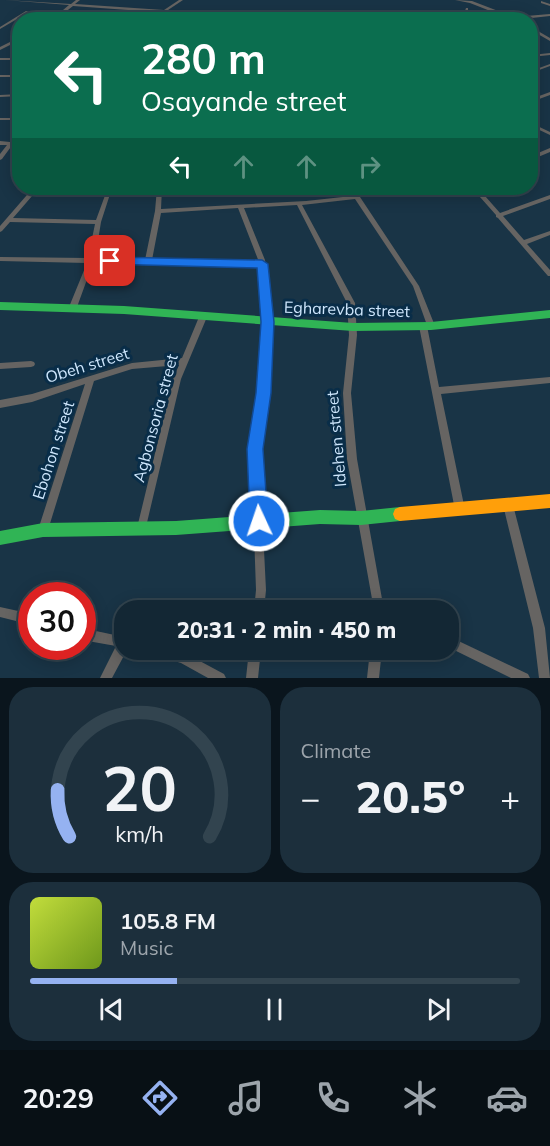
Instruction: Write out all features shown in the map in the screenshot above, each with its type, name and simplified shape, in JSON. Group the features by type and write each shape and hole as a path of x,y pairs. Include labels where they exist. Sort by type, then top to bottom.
{"street":[{"path":"7,0 178,12"},
{"path":"50,4 64,0"},
{"path":"70,0 78,0"},
{"path":"63,12 78,0"},
{"path":"165,11 181,0"},
{"path":"457,0 473,1 499,12"},
{"path":"543,2 550,5"},
{"path":"467,9 469,12"},
{"path":"0,22 10,23"},
{"path":"0,28 10,23"},
{"path":"0,143 10,144 0,158"},
{"path":"0,230 30,195"},
{"path":"73,307 91,261 98,222 108,195"},
{"path":"148,262 158,211 159,195"},
{"path":"354,195 416,286 427,326 436,391 460,510"},
{"path":"158,211 299,204 360,195"},
{"path":"481,195 549,271"},
{"path":"498,216 550,197"},
{"name":"Idehen street","path":"299,204 351,303 353,327 347,393 352,459 379,600"},
{"path":"241,208 262,264 267,322 264,393 255,449 260,600"},
{"path":"9,220 98,222"},
{"path":"523,243 550,233"},
{"path":"0,259 262,264"},
{"name":"Egharevba street","path":"0,306 73,307 353,327 427,326 550,314"},
{"name":"Agbonsoria street","path":"142,528 183,361 203,317"},
{"name":"Obeh street","path":"0,404 32,398 132,366 183,361"},
{"path":"0,366 31,364"},
{"name":"Ebohon street","path":"43,530 91,379"},
{"path":"436,391 550,380"},
{"path":"0,538 43,530 176,528 320,517 362,518 550,501"},
{"path":"508,505 538,628 545,678"},
{"path":"0,612 18,616"},
{"path":"96,637 114,640"},
{"path":"459,646 524,678"},
{"path":"106,678 115,660"},
{"path":"187,660 220,678"},
{"path":"252,678 254,660"},
{"path":"373,678 375,660"}],"traffic: fast":[{"path":"0,306 124,310 353,327 431,326 550,314"},
{"path":"0,538 43,530 176,528 320,517 361,518 400,514"}],"traffic: slow":[{"path":"400,514 550,501"}],"route":[{"path":"110,261 262,264 267,322 264,393 255,449 259,521"}]}
